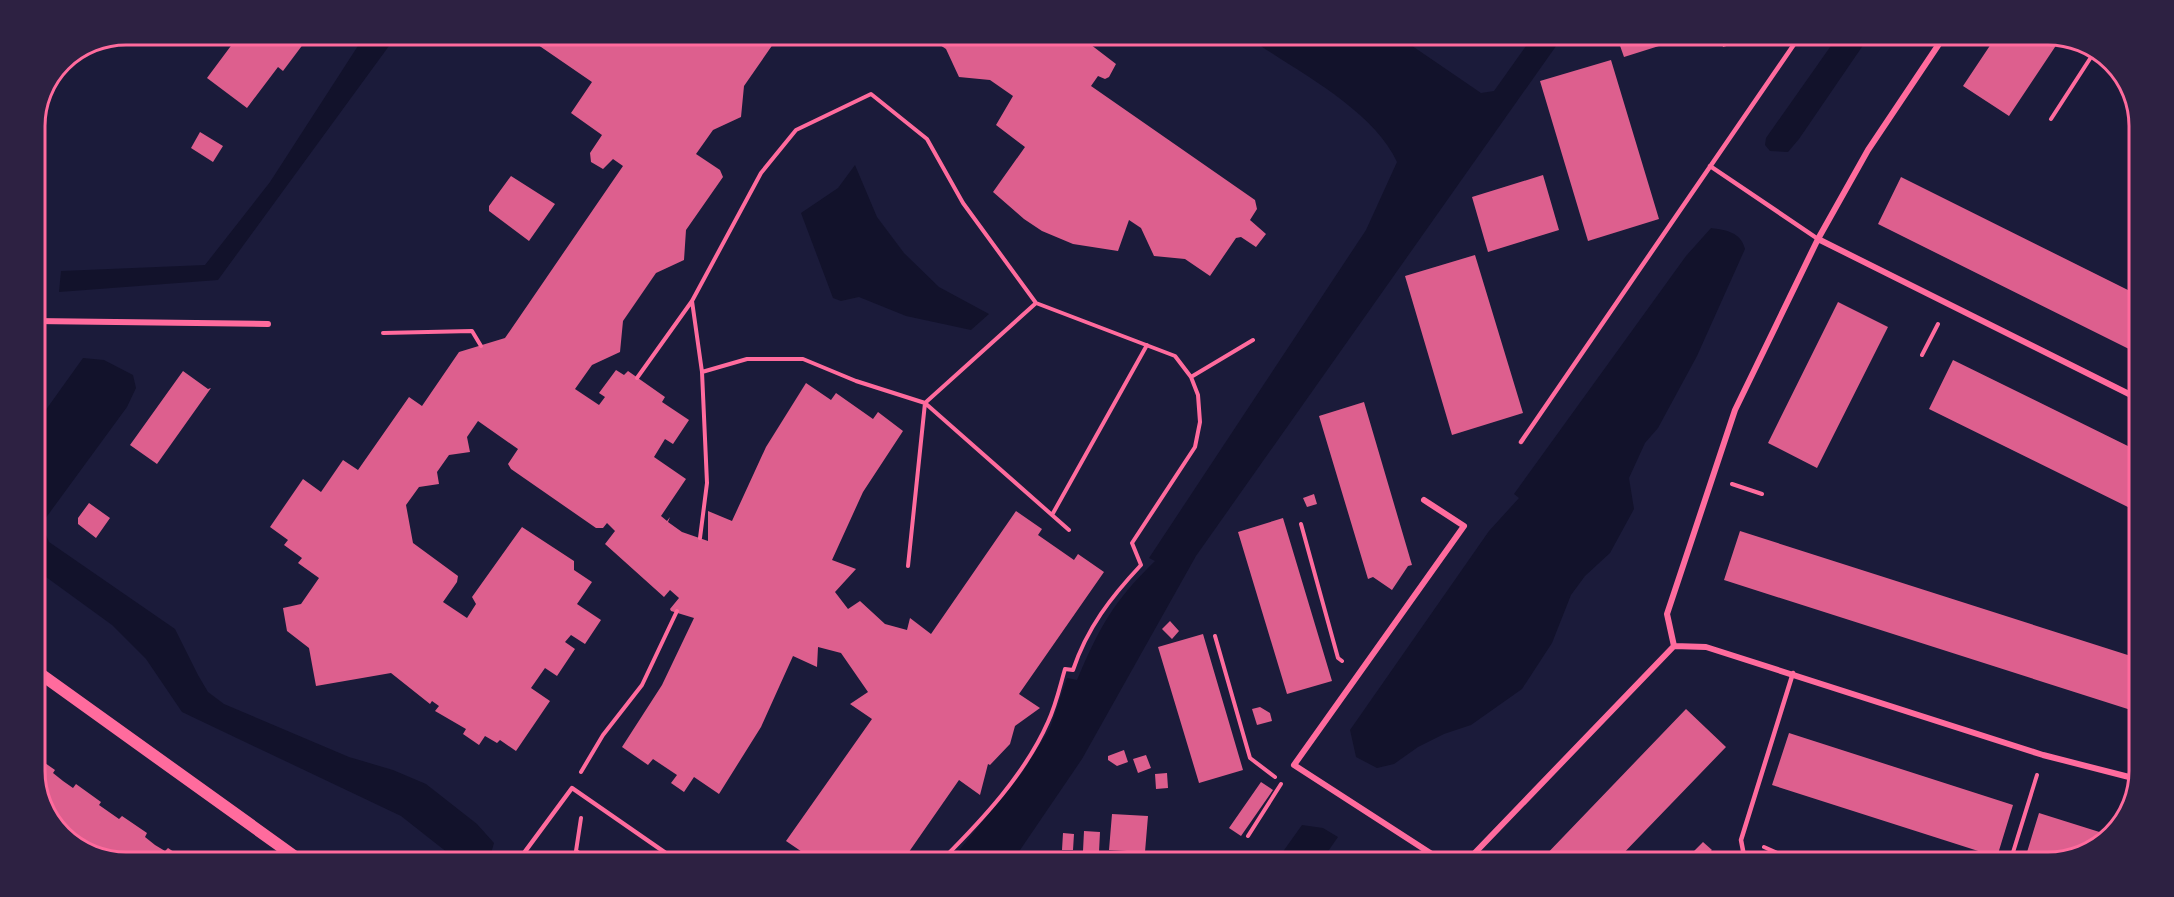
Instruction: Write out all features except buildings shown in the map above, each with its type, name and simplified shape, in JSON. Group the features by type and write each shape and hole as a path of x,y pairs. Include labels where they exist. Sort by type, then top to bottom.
{"main road":[{"path":"45,677 288,852"}],"street":[{"path":"1674,646 1667,614 1735,410 1818,239 1868,150 1938,45"},
{"path":"1818,239 2129,394"},
{"path":"45,321 268,324"},
{"path":"1425,500 1464,526 1294,765 1429,852"},
{"path":"1476,852 1674,646 1706,647 2043,754 2128,777"}],"lane":[{"path":"1521,442 1794,45"},
{"path":"1710,166 1818,239"},
{"path":"1744,852 1741,840 1793,673"},
{"path":"525,852 572,788 664,852"}],"path":[{"path":"2051,119 2091,57"},
{"path":"637,378 692,301 762,173 796,130 871,94 927,139 963,203 1036,303 1175,356 1191,377 1198,395 1200,422 1195,447 1132,543 1141,565 1098,616 1082,644 1073,670 1065,669 1048,722 1018,771 999,799 950,852"},
{"path":"692,301 702,372 707,483 700,538"},
{"path":"908,566 925,403 1036,303"},
{"path":"1922,355 1949,304"},
{"path":"383,333 472,331 481,346"},
{"path":"1191,377 1253,340"},
{"path":"1052,515 1147,345"},
{"path":"702,372 747,359 803,359 856,381 925,403 1069,530"},
{"path":"1711,477 1762,494"},
{"path":"1301,524 1338,658 1359,674"},
{"path":"572,788 603,735 642,685 677,611"},
{"path":"1215,636 1251,758 1280,782 1281,786 1248,836"},
{"path":"2013,852 2043,754"},
{"path":"578,852 584,796"}],"shaded area":[{"path":"359,45 390,45 218,280 59,292 61,271 205,265 270,182"},
{"path":"1260,45 1411,45 1481,93 1494,91 1527,45 1557,45 1196,556 1082,759 1019,852 958,852 1022,773 1050,728 1067,678 1077,680 1093,644 1118,602 1155,561 1149,558 1366,230 1397,162 1386,143 1370,125 1332,92"},
{"path":"1831,45 1863,45 1788,152 1770,151 1765,145 1766,138"},
{"path":"855,165 877,217 904,253 939,287 989,314 971,330 906,316 859,297 841,301 833,298 801,213 838,188"},
{"path":"1711,228 1736,235 1745,249 1697,356 1658,428 1645,443 1629,478 1634,509 1610,553 1585,576 1571,595 1552,643 1522,689 1471,725 1444,734 1418,747 1394,764 1377,768 1356,757 1350,730 1489,531 1519,498 1514,494 1686,256"},
{"path":"83,358 104,360 133,375 136,388 127,407 45,519 45,411"},
{"path":"45,532 49,542 175,629 208,692 224,704 349,757 393,770 426,784 477,824 494,843 491,852 447,852 401,816 182,712 146,659 112,625 45,576"},
{"path":"1302,825 1323,828 1338,837 1328,852 1283,852"}]}
